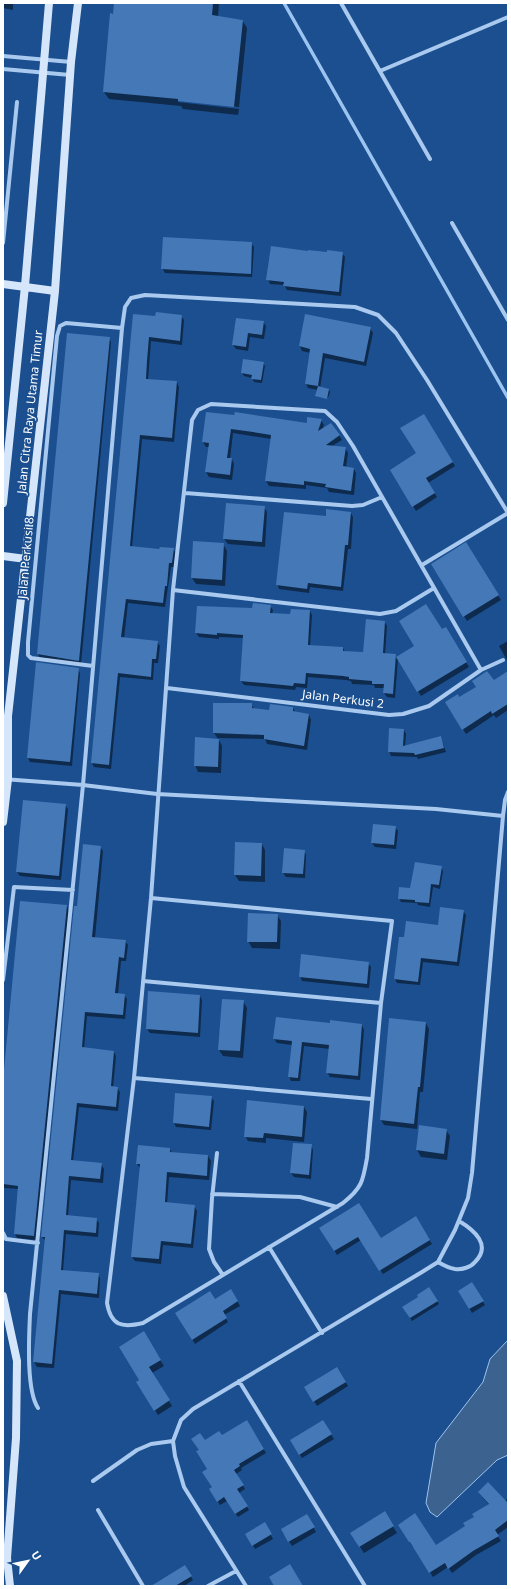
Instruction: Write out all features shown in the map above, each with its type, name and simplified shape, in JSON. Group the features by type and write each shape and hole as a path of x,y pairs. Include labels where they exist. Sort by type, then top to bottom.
{"main road":[{"name":"Jalan Citra Raya Utama Timur","path":"3,503 25,286 49,3"},
{"name":"Jalan Citra Raya Utama Timur","path":"3,822 8,716 54,291 71,62 78,3"},
{"path":"3,284 54,291"},
{"path":"3,556 26,559"},
{"path":"3,1296 17,1360 16,1438 7,1558 10,1586"}],"street":[{"path":"341,3 430,159"},
{"path":"380,71 508,17"},
{"path":"3,56 71,62"},
{"path":"3,69 70,75"},
{"path":"3,243 17,102"},
{"path":"452,223 508,320"},
{"path":"38,1408 34,1401 31,1382 30,1314 83,785 122,328 126,307 131,298 145,295 355,307 378,315 396,333 427,380 508,513 422,565"},
{"name":"Jalan Perkusi 8","path":"93,666 31,658 28,655 28,642 57,336 60,326 66,323 122,328"},
{"path":"151,898 392,921 381,1003 371,1099 367,1158 364,1177 358,1190 337,1207 143,1323 129,1326 121,1325 109,1314 107,1303 134,1078 151,898 157,794 167,688 173,590 192,420 198,410 210,404 325,411 337,422 353,446 481,670"},
{"path":"185,493 352,506 362,505 382,497"},
{"path":"173,590 380,614 396,611 434,588"},
{"name":"Jalan Perkusi 2","path":"167,688 389,715 403,714 429,706 481,670 503,660"},
{"path":"5,779 83,785 157,794 436,809 503,816"},
{"path":"246,1586 184,1487 173,1441 181,1420 207,1400 322,1333 438,1262 459,1221 468,1198 472,1173 503,816 505,800 508,792"},
{"path":"3,980 14,887 73,890"},
{"path":"143,981 381,1003"},
{"path":"134,1078 371,1099"},
{"path":"217,1153 212,1194 209,1249 214,1262 223,1275"},
{"path":"212,1194 300,1197 337,1207"},
{"path":"438,1262 455,1269 460,1269 473,1264 479,1258 482,1252 482,1246 479,1238 470,1227 459,1221"},
{"path":"3,1233 6,1239 38,1243"},
{"path":"269,1247 322,1333"},
{"path":"239,1381 365,1586"},
{"path":"93,1481 137,1450 151,1444 173,1441"},
{"path":"98,1510 143,1586"},
{"path":"208,1586 236,1571"}],"water":[{"path":"508,1340 508,1455 497,1460 437,1517 430,1512 426,1503 436,1443 483,1382 490,1359"}],"building":[{"path":"114,3 213,4 212,15 243,20 234,107 178,101 178,99 103,92 110,13 113,14"},
{"path":"163,237 252,242 251,274 161,269"},
{"path":"271,246 308,251 327,252 327,250 343,252 339,292 283,286 284,282 266,280"},
{"path":"156,312 182,315 180,341 149,337 147,361 146,379 177,381 172,438 140,435 130,546 159,549 160,547 174,548 172,563 169,563 167,586 165,586 163,603 126,599 121,637 158,641 156,659 152,659 151,677 118,673 109,765 91,763 133,314 155,316"},
{"path":"305,314 371,327 364,362 323,353 318,386 305,384 310,349 299,346"},
{"path":"236,318 264,321 262,335 248,333 246,347 232,345"},
{"path":"67,333 110,337 79,661 37,654"},
{"path":"243,359 264,362 261,380 251,379 252,375 241,373"},
{"path":"318,386 329,389 327,399 315,396"},
{"path":"206,412 234,415 235,412 307,423 307,417 322,419 318,431 331,423 340,435 326,445 346,447 343,466 354,468 351,491 325,487 326,484 304,481 304,485 265,481 271,435 231,429 227,458 232,458 230,475 205,472 209,443 202,442"},
{"path":"424,414 453,462 426,478 435,493 412,507 390,470 416,453 400,428"},
{"path":"226,503 265,506 262,542 223,539"},
{"path":"326,509 351,512 348,545 345,545 341,587 308,583 307,589 276,585 284,512 326,516"},
{"path":"193,541 224,543 222,580 191,578"},
{"path":"466,542 499,595 463,617 431,564"},
{"path":"253,603 271,605 270,613 290,614 291,609 310,610 308,645 343,647 343,651 363,652 366,619 385,621 383,653 396,654 393,694 383,693 384,684 372,684 372,681 349,679 349,677 343,676 306,673 305,684 294,683 293,686 240,681 243,635 195,633 197,606 252,608"},
{"path":"426,604 442,629 446,627 467,662 417,692 396,657 414,646 399,621"},
{"path":"36,662 79,668 70,762 27,758"},
{"path":"487,671 494,680 508,671 508,704 492,714 491,711 462,730 445,702 458,694 459,697 476,687 472,681"},
{"path":"213,703 252,703 252,708 269,710 270,704 293,707 293,711 309,714 304,746 264,739 264,735 213,733"},
{"path":"389,728 404,729 403,746 441,736 444,748 415,755 414,753 388,752"},
{"path":"195,737 219,739 218,767 194,766"},
{"path":"23,800 66,804 59,876 16,872"},
{"path":"373,824 396,826 394,845 371,843"},
{"path":"235,842 262,843 261,876 234,875"},
{"path":"83,844 101,846 92,937 126,940 124,958 119,957 115,993 125,994 123,1015 85,1012 82,1047 114,1051 111,1086 118,1087 116,1107 77,1103 71,1160 102,1163 100,1179 69,1176 66,1215 97,1218 96,1233 64,1230 61,1270 99,1273 97,1294 59,1290 52,1364 33,1362 45,1237 41,1237 74,906 77,906"},
{"path":"284,848 305,850 303,874 282,873"},
{"path":"415,862 442,866 439,885 431,884 429,903 398,899 399,887 410,888"},
{"path":"20,901 67,905 34,1236 14,1234 18,1186 3,1184 3,1080"},
{"path":"440,907 464,910 457,962 421,958 418,982 394,979 399,937 404,937 406,921 438,925"},
{"path":"248,913 278,914 277,942 247,942"},
{"path":"301,954 369,962 367,984 299,977"},
{"path":"148,991 200,995 198,1033 146,1029"},
{"path":"222,999 244,1000 240,1051 218,1050"},
{"path":"276,1017 330,1023 330,1020 362,1024 358,1076 326,1073 329,1045 302,1042 298,1078 288,1077 292,1041 273,1039"},
{"path":"389,1018 426,1022 420,1087 418,1087 414,1124 380,1120"},
{"path":"175,1093 212,1096 209,1127 173,1123"},
{"path":"247,1100 304,1106 302,1137 264,1133 263,1138 244,1137"},
{"path":"419,1125 447,1129 444,1154 416,1150"},
{"path":"293,1143 312,1144 309,1175 290,1173"},
{"path":"138,1145 170,1148 170,1152 208,1155 207,1176 167,1172 165,1202 195,1205 191,1244 161,1241 159,1259 131,1257 140,1164 136,1164"},
{"path":"359,1203 381,1238 416,1216 430,1240 379,1271 358,1237 334,1251 319,1228"},
{"path":"472,1282 484,1301 469,1309 458,1291"},
{"path":"429,1287 438,1301 410,1318 402,1307 418,1297 417,1295"},
{"path":"231,1289 238,1301 223,1311 227,1318 192,1340 175,1313 210,1291 215,1299"},
{"path":"144,1331 161,1360 149,1367 170,1400 154,1411 136,1382 139,1380 119,1347"},
{"path":"337,1367 346,1382 313,1402 304,1387"},
{"path":"247,1420 264,1449 239,1464 240,1466 234,1470 244,1485 237,1489 248,1506 235,1514 224,1497 217,1502 209,1489 212,1487 202,1472 207,1469 196,1451 199,1450 191,1439 200,1433 205,1440 219,1431 222,1435"},
{"path":"323,1420 332,1434 299,1455 290,1440"},
{"path":"488,1482 508,1503 508,1520 495,1530 499,1536 473,1551 448,1569 445,1563 429,1573 398,1525 415,1513 436,1545 465,1526 463,1523 474,1517 472,1514 489,1504 478,1492"},
{"path":"385,1511 394,1526 359,1547 350,1533"},
{"path":"307,1514 315,1527 288,1542 281,1529"},
{"path":"265,1522 272,1534 252,1546 245,1534"},
{"path":"290,1564 303,1586 274,1586 269,1577"},
{"path":"185,1565 192,1576 175,1586 151,1586"}],"waterway":[{"path":"284,3 508,398"}]}
